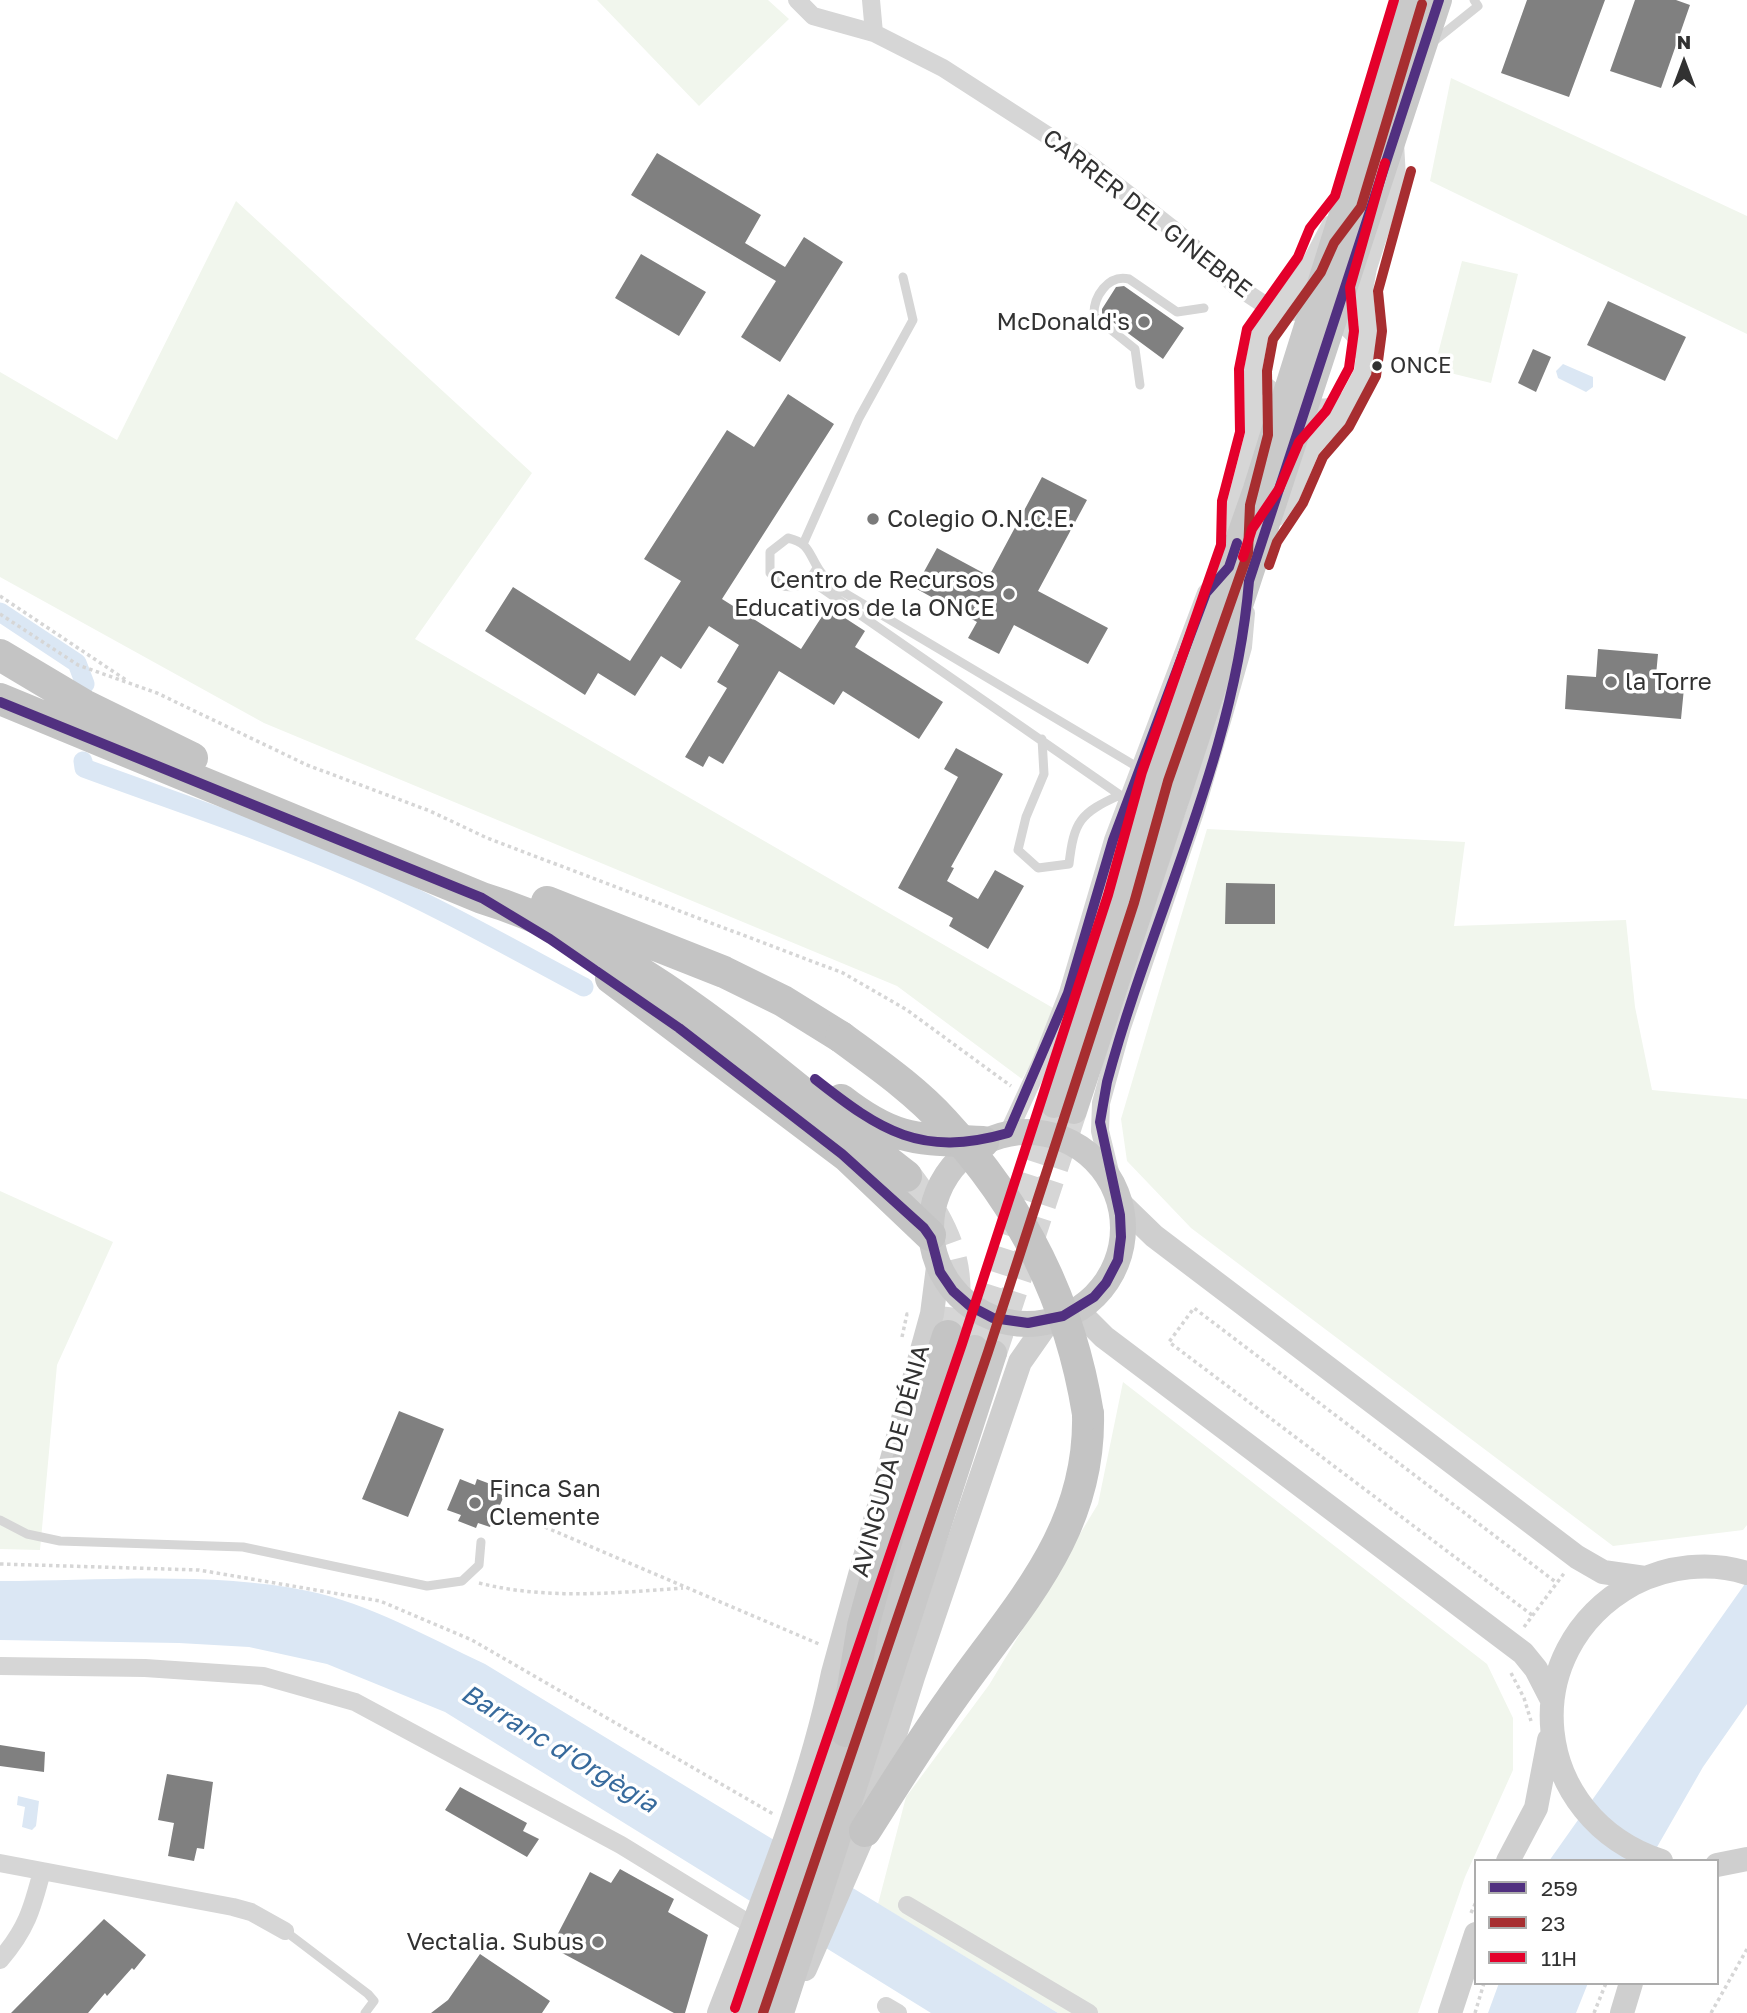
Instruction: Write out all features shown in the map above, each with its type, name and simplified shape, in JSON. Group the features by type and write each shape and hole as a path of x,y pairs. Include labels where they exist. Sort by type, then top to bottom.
{"highway":[{"path":"0,655 84,705 192,758 657,965 729,1012 882,1128 912,1138 995,1138"},
{"path":"4,699 192,758"},
{"path":"4,699 486,888 723,972 783,1000 841,1037 895,1077 944,1122 1018,1217 1056,1291 1080,1366 1088,1414 1089,1448 1077,1503 1046,1565 1011,1622 950,1700 865,1831"},
{"path":"486,888 651,979 747,1048 906,1175"},
{"path":"486,888 645,1001 847,1156 930,1235"},
{"path":"846,1731 863,1626 908,1461 972,1346"}],"main road":[{"path":"1323,316 1348,202 1409,0"},
{"path":"1064,1108 1238,566 1323,316 1394,140 1439,0"},
{"path":"1238,566 1264,536 1295,402"},
{"path":"1116,1194 1123,1234 1116,1264 1100,1290 1077,1310 1048,1322 1011,1323 974,1309 953,1291 937,1267 930,1235 931,1212 937,1191 948,1171 964,1154 995,1138 1041,1133 1077,1146 1092,1157 1116,1194 1154,1236 1577,1557 1603,1572 1645,1578"},
{"name":"AVINGUDA DE DÉNIA","path":"748,2013 775,1941 833,1673 930,1321 937,1267"},
{"path":"1077,1310 1104,1337 1523,1653 1536,1669 1552,1700"},
{"path":"838,1869 865,1831 913,1677 1020,1362 1048,1322"},
{"path":"781,2013 838,1869 972,1346"},
{"path":"1509,1859 1536,1808 1551,1729 1552,1700 1563,1658 1583,1624 1612,1596 1645,1578 1683,1568 1725,1568 1746,1573"},
{"path":"1551,1729 1560,1770 1575,1798 1611,1837 1636,1852 1655,1859"},
{"name":"AVINGUDA DE DÉNIA","path":"719,2013 753,1926 796,1841 846,1731"},
{"path":"1719,1865 1747,1859"},
{"path":"1450,2013 1474,1940"},
{"path":"1622,2013 1630,1985"}],"street":[{"name":"CARRER DEL GINEBRE","path":"797,0 813,16 874,33 943,68 1078,155 1174,230 1235,285 1277,313"},
{"path":"871,0 874,33"},
{"path":"1264,536 1291,496 1311,449 1338,419 1360,379 1368,331 1364,290 1368,268 1399,166 1394,140"},
{"path":"1116,1194 1100,1131 1101,1103 1122,1027 1195,812 1243,647 1236,503 1254,434 1253,370 1261,333 1310,264 1322,236 1348,202"},
{"path":"1277,313 1323,316 1359,339 1365,358"},
{"path":"1253,370 1267,390 1295,402 1331,408 1350,398"},
{"path":"995,1138 1025,1094 1041,1062 1068,993 1123,800 1139,768 1206,593 1238,566"},
{"path":"0,1666 145,1668 264,1676 355,1702 621,1845 753,1926"},
{"path":"0,1863 233,1907 251,1912 285,1931"},
{"path":"0,1960 20,1937 29,1920 42,1871"},
{"path":"907,1905 1089,2013"}],"lane":[{"path":"1424,50 1478,6 1474,0"},
{"path":"804,542 859,418 913,320 902,277"},
{"path":"1140,385 1135,349 1094,316 1094,305 1109,281 1120,277 1129,279 1177,312 1204,308"},
{"path":"817,568 810,580 798,586 782,586 770,573 770,552 788,538 804,542 813,555 817,568 832,586 1139,768"},
{"path":"810,580 1042,739 1123,800"},
{"path":"1042,739 1044,774 1026,817 1017,850 1038,868 1069,864 1073,832 1094,807 1123,800"},
{"path":"0,1520 27,1534 60,1541 243,1547 427,1586 462,1581 479,1565 481,1542"},
{"path":"285,1931 368,1994 374,2001 365,2013"}],"path":[{"path":"0,596 129,682"},
{"path":"0,614 78,665 129,682 307,765 430,811 499,843 843,973 907,1010 996,1077 1025,1094"},
{"path":"1532,1615 1170,1342 1194,1308 1557,1583"},
{"path":"519,1517 828,1648"},
{"path":"479,1583 515,1592 589,1594 685,1587"},
{"path":"1711,2013 1747,1949"},
{"path":"1475,2013 1483,1985"},
{"path":"1594,2013 1605,1985"}],"shaded area":[{"path":"597,0 768,0 789,19 699,106"},
{"path":"1451,78 1747,216 1747,334 1430,181"},
{"path":"236,201 532,473 415,639 1060,1012 1022,1079 897,986 264,723 0,577 0,372 117,440"},
{"path":"1462,261 1518,274 1491,383 1434,369"},
{"path":"1207,829 1465,842 1454,926 1626,920 1635,1007 1652,1090 1747,1099 1747,1525 1743,1530 1613,1546 1191,1228 1127,1161 1121,1119"},
{"path":"0,1191 113,1242 57,1365 40,1550 0,1549"},
{"path":"1123,1382 1487,1664 1513,1718 1513,1770 1465,1877 1418,2013 1058,2013 878,1904 906,1797 989,1685 1098,1504"}],"water":[{"path":"1563,364 1593,377 1593,387 1586,392 1558,378 1556,371"},
{"name":"Barranc d'Orgègia","path":"155,1578 233,1581 308,1591 376,1613 485,1664 1058,2013 931,2013 445,1712 327,1664 249,1647 0,1640 0,1581"},
{"path":"1747,1581 1747,1704 1703,1767 1650,1859 1550,1859"},
{"path":"18,1796 39,1801 36,1826 32,1830 22,1827 25,1807 17,1805"},
{"path":"1498,1985 1587,1985 1576,2013 1488,2013"}],"building":[{"path":"1527,0 1605,0 1569,97 1501,73"},
{"path":"1635,0 1676,0 1690,5 1661,88 1610,71"},
{"path":"657,153 761,215 745,243 785,267 804,237 843,262 780,362 741,337 776,281 631,195"},
{"path":"641,254 706,292 679,336 615,298"},
{"name":"McDonald's","path":"1124,286 1184,328 1163,359 1102,314 1102,309 1116,287"},
{"path":"1608,301 1686,337 1665,381 1587,345"},
{"path":"1533,349 1551,357 1536,392 1518,383"},
{"path":"788,394 834,424 722,599 801,649 828,607 865,631 855,647 943,702 919,739 843,691 834,705 779,671 723,764 709,756 703,767 685,757 727,688 717,682 739,645 709,626 681,669 661,656 635,696 598,673 585,695 485,631 513,587 630,661 681,581 644,559 727,430 754,447"},
{"path":"1042,477 1087,500 1038,591 1108,628 1088,664 1014,625 999,654 968,638 977,622 915,588 937,548 989,576"},
{"name":"la Torre","path":"1598,649 1658,654 1655,686 1684,688 1681,719 1565,709 1567,675 1596,677"},
{"path":"956,748 1003,774 951,867 954,868 947,881 978,899 995,870 1024,886 988,949 949,926 953,918 898,888 958,777 944,769"},
{"path":"1226,883 1275,884 1275,924 1225,924"},
{"path":"399,1411 444,1429 408,1517 362,1499"},
{"name":"Finca San Clemente","path":"460,1479 475,1485 477,1479 493,1485 491,1490 504,1496 490,1527 478,1523 476,1528 458,1521 461,1515 447,1510"},
{"path":"0,1745 45,1752 44,1772 0,1766"},
{"path":"167,1774 213,1782 204,1849 197,1848 194,1861 168,1856 174,1823 158,1820"},
{"path":"460,1787 527,1823 523,1831 539,1839 527,1857 445,1810"},
{"path":"620,1869 674,1899 668,1912 708,1935 685,2013 674,2013 551,1947 590,1872 611,1883"},
{"path":"104,1919 146,1955 134,1970 132,1968 107,1996 105,1993 88,2013 11,2013"},
{"path":"480,1954 550,2001 542,2013 431,2013 448,2000"}],"waterway":[{"path":"0,612 77,663 85,684"},
{"path":"83,761 84,768 290,843 386,884 584,987"}],"tunnel":[{"path":"975,1348 1054,1105"},
{"path":"994,1353 1074,1111"},
{"path":"906,1176 932,1214 948,1250 955,1290 948,1336"}],"transit line":[{"name":"11H","path":"735,2008 962,1344 1108,895 1142,772 1221,545 1222,501 1240,432 1239,369 1247,329 1298,257 1310,228 1335,196 1394,0"},
{"name":"259","path":"0,702 482,898 550,939 679,1028 842,1154 924,1228 931,1238 940,1272 953,1291 970,1306 993,1318 1028,1323 1063,1316 1094,1297 1106,1283 1118,1260 1120,1215 1100,1122 1107,1082 1125,1019 1210,772 1241,646 1249,581 1439,0"},
{"name":"23","path":"763,2013 988,1352 1134,903 1168,781 1248,553 1250,505 1268,435 1267,371 1273,339 1321,272 1334,243 1361,207 1422,4"},
{"name":"11H","path":"1243,557 1252,529 1279,489 1299,442 1326,411 1349,368 1354,331 1350,287 1385,163"},
{"name":"23","path":"1269,565 1277,542 1303,503 1323,457 1349,427 1376,376 1382,331 1378,291 1411,171"},
{"name":"259","path":"815,1079 861,1113 904,1135 926,1141 950,1142 977,1140 1008,1133 1068,993 1113,840 1206,593 1229,567 1237,543"}],"place":[{"name":"McDonald's","path":"1144,322"},
{"name":"ONCE","path":"1377,366"},
{"name":"Colegio O.N.C.E.","path":"873,519"},
{"name":"Centro de Recursos Educativos de la ONCE","path":"1009,594"},
{"name":"la Torre","path":"1611,682"},
{"name":"Finca San Clemente","path":"475,1503"},
{"name":"Vectalia. Subus","path":"598,1942"}]}
